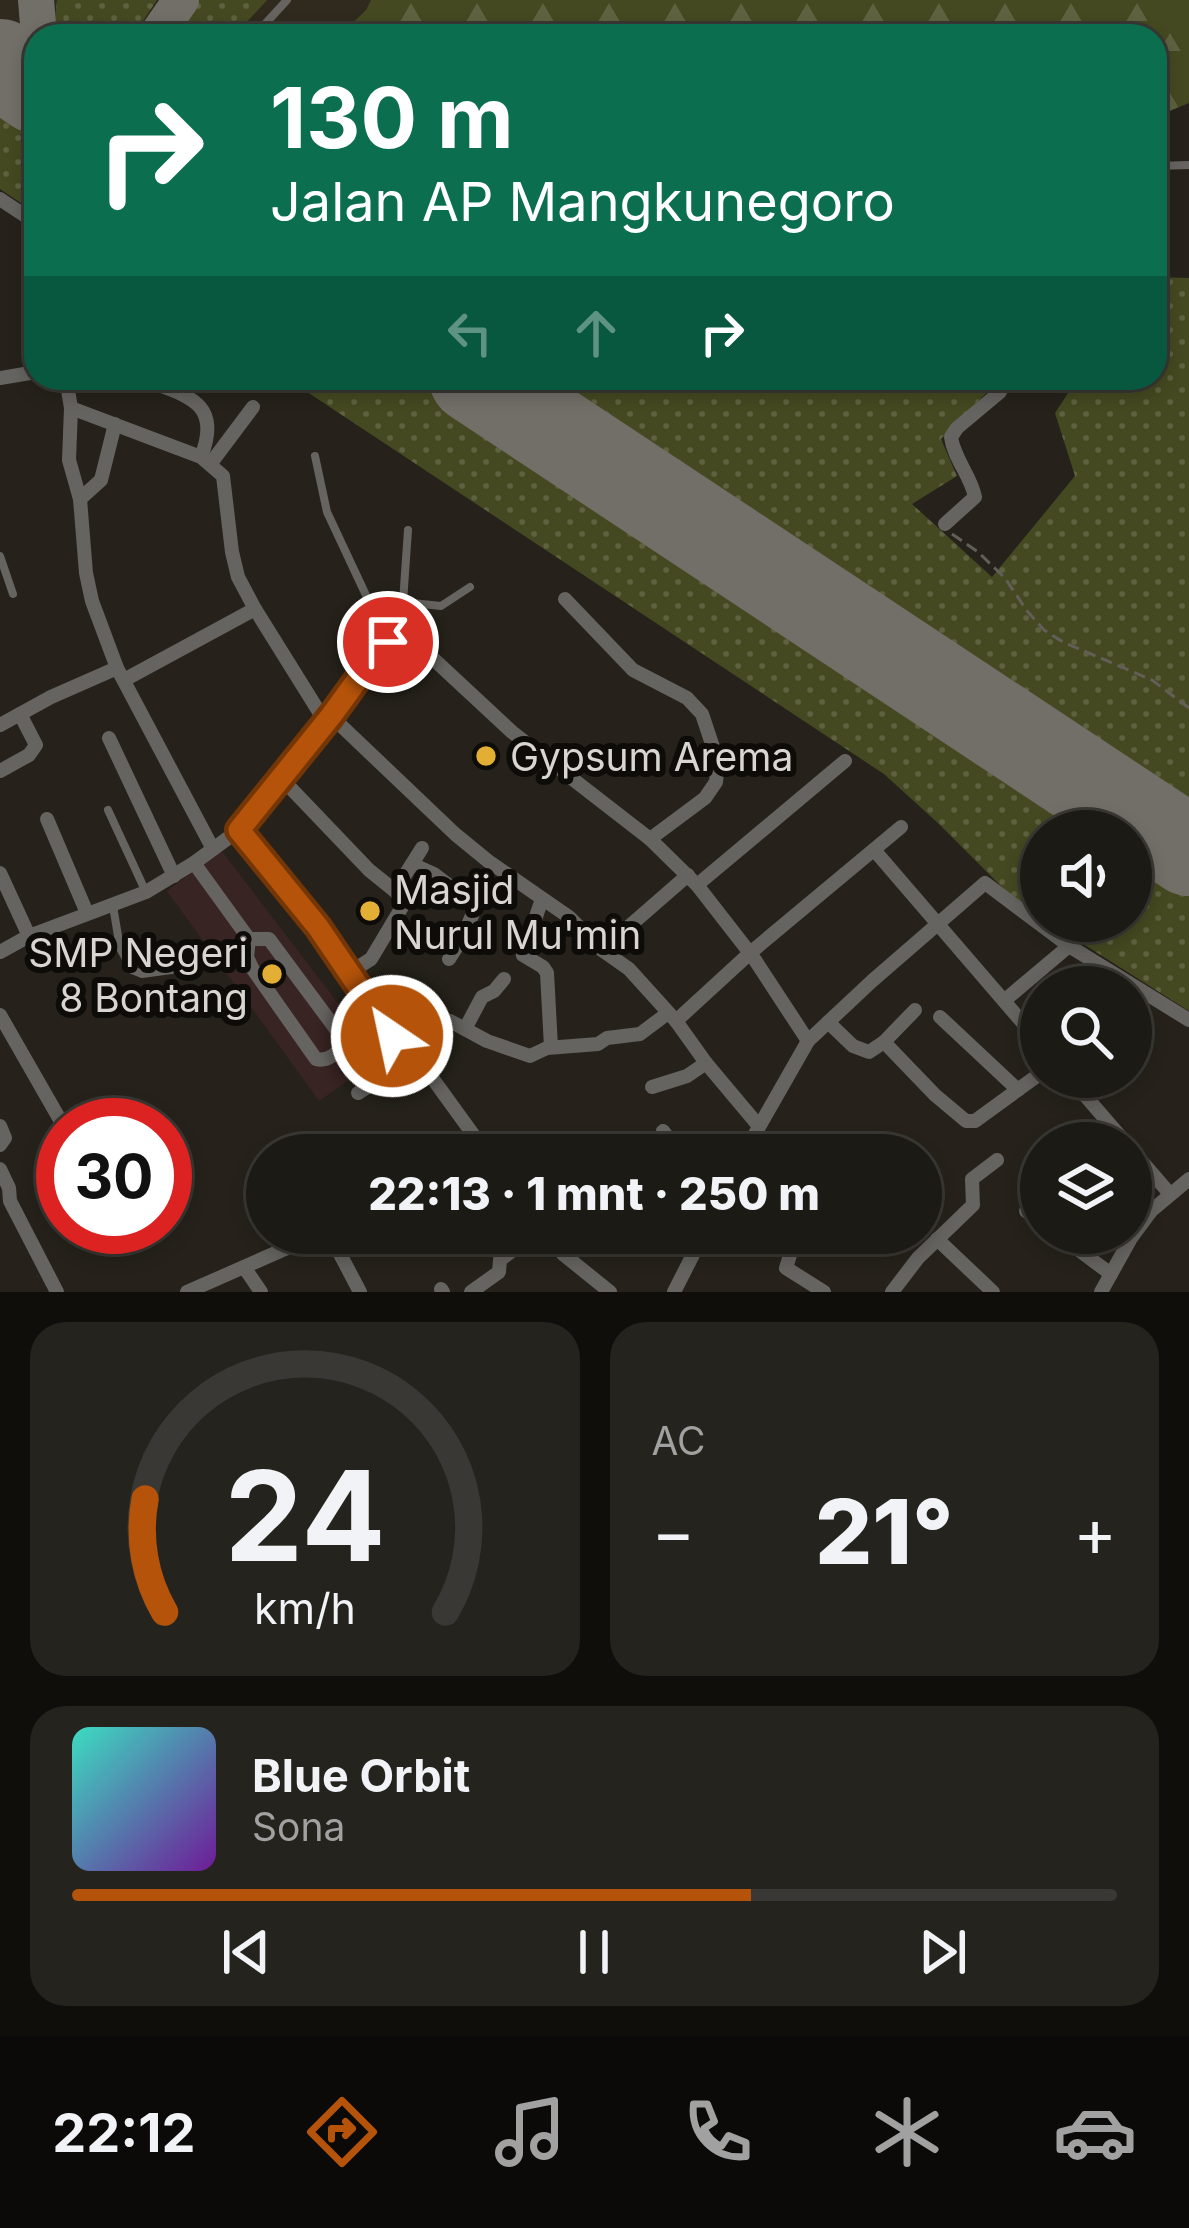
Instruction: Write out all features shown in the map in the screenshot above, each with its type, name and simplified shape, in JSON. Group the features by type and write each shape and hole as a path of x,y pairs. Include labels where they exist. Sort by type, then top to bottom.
{"street":[{"path":"67,390 69,460 80,499 88,588 120,674 213,849"},
{"path":"169,390 196,401 204,410 206,460"},
{"path":"944,524 975,497 951,437 1000,390"},
{"path":"206,460 253,407"},
{"path":"71,408 206,460 223,476 235,566 255,609 328,720 455,834 569,917 629,969 758,1125"},
{"path":"80,499 101,480 115,424"},
{"path":"565,599 633,670 687,698 702,714 718,762 716,782 705,798 650,838"},
{"path":"0,725 255,609"},
{"path":"0,952 29,936 146,892 239,830 382,646 405,637 512,732 650,838 693,880 750,953 808,1041"},
{"path":"0,771 36,745 20,714"},
{"path":"109,738 174,876"},
{"path":"602,950 845,761"},
{"path":"281,778 402,900 371,959 349,973"},
{"path":"47,819 87,913"},
{"path":"358,1093 419,1063 451,1021 487,1041 530,1056 551,1047 598,1044 646,1030 672,1017 901,827"},
{"path":"239,830 318,927 392,1036 419,1063 472,1134"},
{"path":"395,891 422,848"},
{"path":"875,851 1020,1018"},
{"path":"194,863 249,939 247,957 252,968 316,1059 341,1049 341,1036 269,940 249,939"},
{"path":"412,863 476,906 449,959"},
{"path":"0,873 29,936"},
{"path":"754,1134 808,1041 985,884 1069,946 1189,1020"},
{"path":"542,899 523,955 547,973 551,1047"},
{"path":"1005,1000 1069,946"},
{"path":"465,1029 482,997 504,980"},
{"path":"828,1022 861,1051 869,1052 915,1010"},
{"path":"0,1015 48,1098"},
{"path":"884,1042 935,1095 966,1121 975,1121 1018,1090 940,1017"},
{"path":"652,1087 687,1076 706,1063"},
{"path":"1087,1098 1107,1122"},
{"path":"0,1126 5,1138 0,1144"},
{"path":"942,1234 973,1204 974,1177 997,1160"},
{"path":"0,1169 10,1201 57,1292"},
{"path":"1152,1173 1170,1194"},
{"path":"1101,1292 1151,1211 1189,1179"},
{"path":"942,1244 993,1292"},
{"path":"187,1292 276,1254"},
{"path":"338,1254 361,1292"},
{"path":"471,1292 499,1272 500,1260 508,1254"},
{"path":"564,1254 610,1292"},
{"path":"674,1292 693,1254"},
{"path":"790,1254 785,1268 824,1292"},
{"path":"892,1292 924,1254"},
{"path":"1084,1254 1111,1274"},
{"path":"244,1268 261,1292"}],"lane":[{"path":"265,24 287,0"},
{"path":"315,456 327,512 388,642"},
{"path":"379,624 403,602 408,530"},
{"path":"0,556 13,594"},
{"path":"403,602 441,606 470,587"},
{"path":"108,811 146,892"},
{"path":"112,904 120,949 131,970 142,974 186,968"}],"path":[{"path":"944,524 1006,578 1044,630 1152,680 1189,708"}],"shaded area":[{"path":"0,0 371,0 351,24 24,24 24,205 0,189"},
{"path":"304,390 641,390 1189,715 1189,1011 1152,988 1152,966 1118,966 1080,942 1152,942 1152,810 1020,810 1016,901 884,774"},
{"name":"SMP Negeri 8 Bontang","path":"221,850 380,1058 319,1101 167,891"}],"green space":[{"path":"57,0 157,0 141,24 54,24"},
{"path":"190,0 267,0 245,24 174,24"},
{"path":"371,0 1189,0 1189,103 1167,112 1167,24 351,24"},
{"path":"0,96 8,96 24,107 24,205 0,189"},
{"path":"1167,277 1189,278 1189,824 534,390 989,390 941,439 957,476 912,504 992,577 1075,476 1055,413 1070,390 1167,390"},
{"path":"304,390 451,390 1084,810 1020,810 1020,904 884,774"},
{"path":"1152,855 1189,879 1189,1011 1152,988 1152,966 1118,966 1080,942 1152,942"}],"taxiway":[{"path":"36,0 38,24"},
{"path":"164,24 181,0"}],"runway":[{"path":"0,64 24,80"},
{"path":"492,390 1189,851"}],"place":[{"name":"Gypsum Arema","path":"486,756"},
{"name":"Masjid Nurul Mu'min","path":"370,911"},
{"name":"SMP Negeri 8 Bontang","path":"272,974"}],"route":[{"path":"388,642 239,830 318,927 392,1036"}]}
